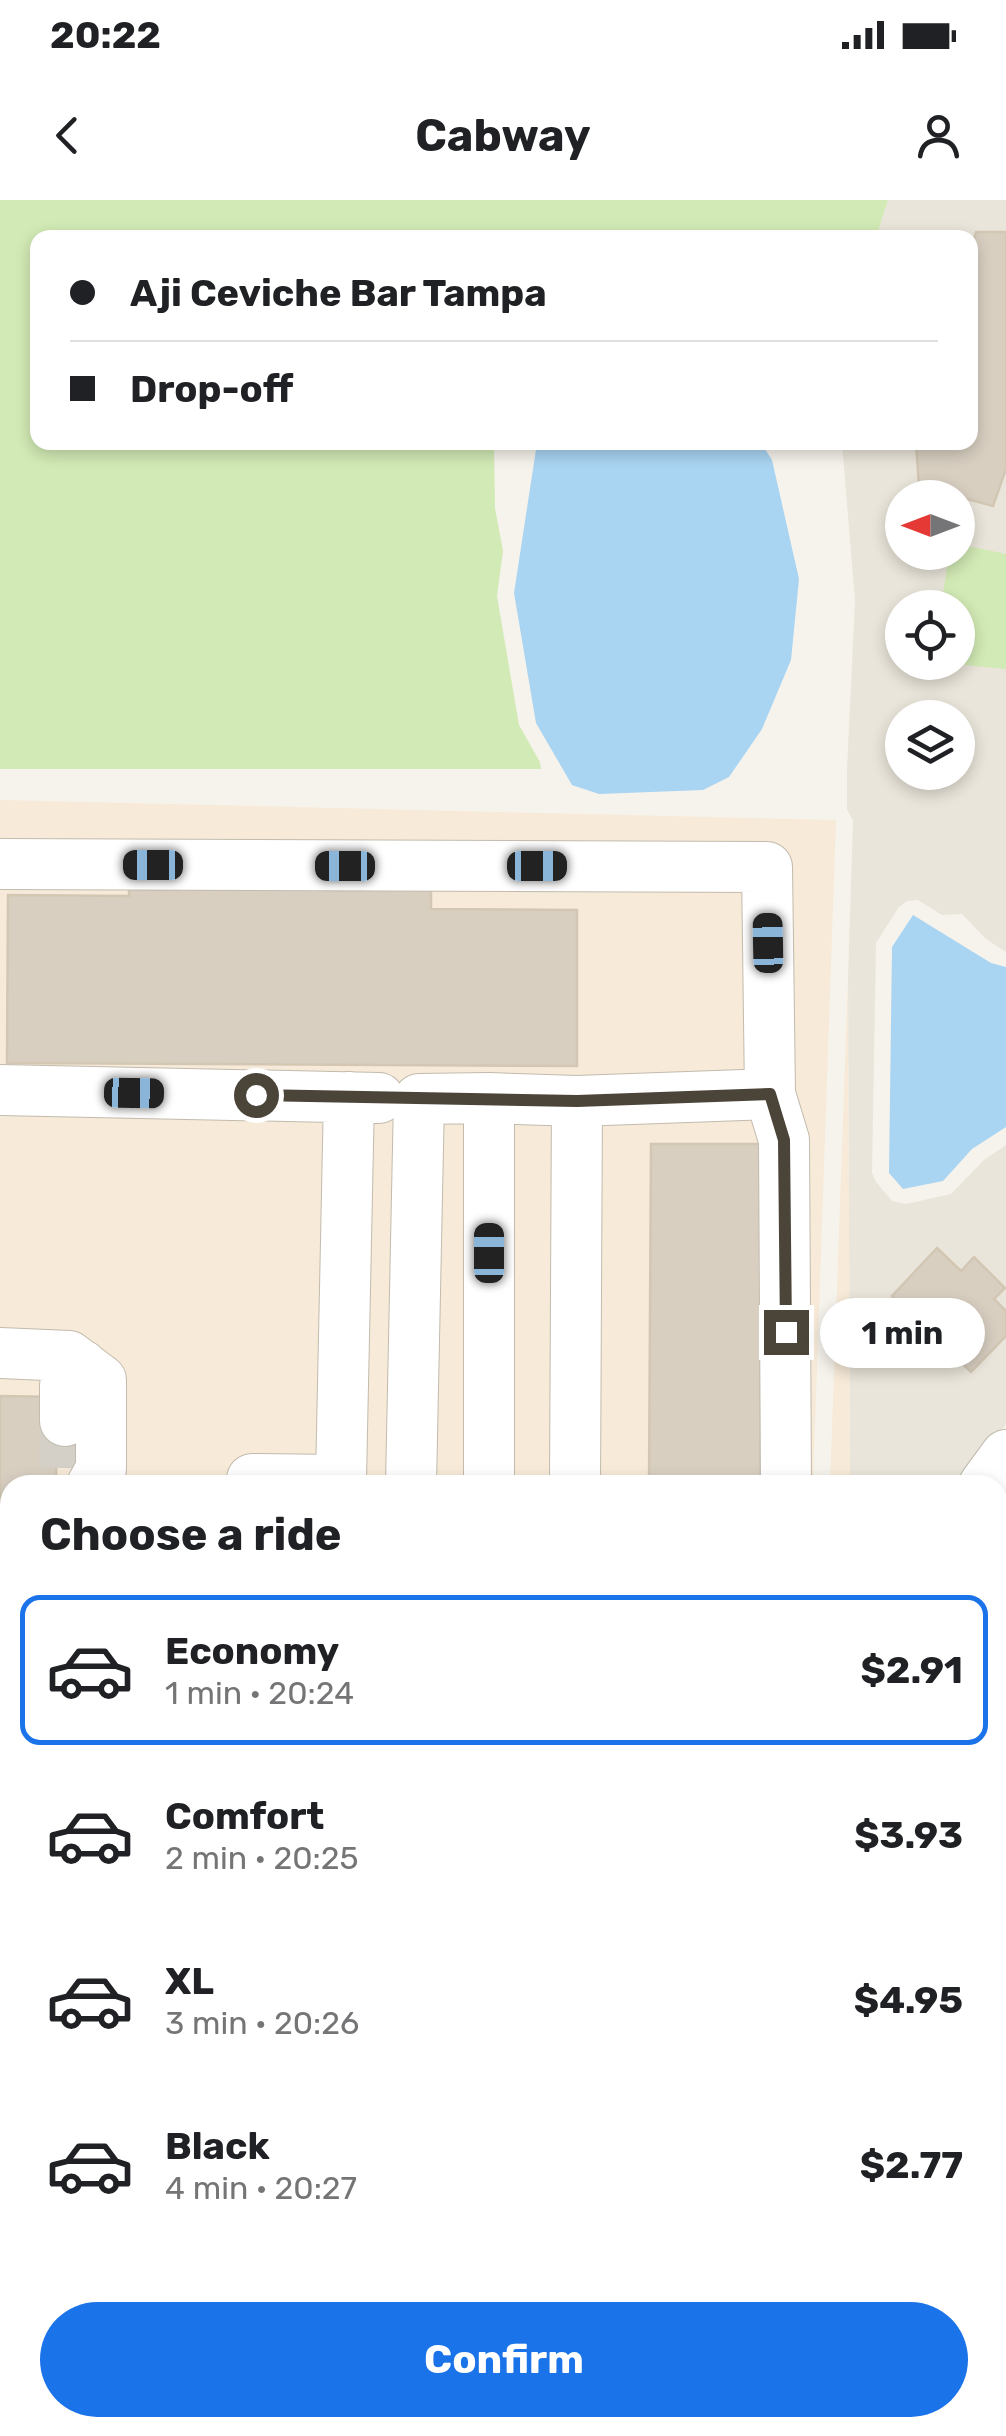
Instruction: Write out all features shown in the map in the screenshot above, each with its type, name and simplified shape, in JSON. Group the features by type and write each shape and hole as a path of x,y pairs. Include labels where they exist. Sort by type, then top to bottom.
{"street":[{"path":"0,864 767,868 770,1094 784,1140 786,1475"},
{"path":"0,1090 577,1101 770,1094"},
{"path":"340,1475 348,1097"},
{"path":"489,1098 489,1475"},
{"path":"411,1475 419,1099"},
{"path":"575,1475 577,1101"},
{"path":"0,1353 69,1356 82,1365 101,1380 101,1469 78,1462 65,1386 82,1365"}],"shaded area":[{"path":"888,200 1006,200 1006,952 986,939 962,914 942,915 918,900 899,907 876,943 872,1173 876,1182 892,1201 906,1204 951,1194 984,1160 1006,1145 1006,1424 968,1475 850,1475 848,978 853,821 847,809 855,601 843,450 978,450 978,230 878,230"},
{"path":"0,800 836,820 813,1475 0,1475"},
{"path":"848,978 850,1475 830,1475"}],"green space":[{"path":"0,200 888,200 879,230 30,230 30,450 494,450 495,508 503,551 497,596 519,725 541,769 0,769"},
{"path":"975,548 1006,554 1006,669 975,666 975,590 944,590 946,570 975,570"}],"water":[{"path":"536,450 766,450 772,460 799,579 791,660 762,729 729,777 703,790 599,794 572,785 536,723 514,593"},
{"path":"913,915 991,963 1006,967 1006,1127 972,1149 943,1181 903,1189 889,1173 892,947"}],"building":[{"path":"978,232 1006,232 1006,469 993,506 975,501 975,480 919,480 916,450 978,450"},
{"path":"129,871 431,873 431,909 577,910 577,1066 7,1063 8,895 129,896"},
{"path":"651,1144 762,1144 760,1475 649,1475"},
{"path":"937,1248 961,1271 974,1257 1005,1288 994,1299 1006,1311 1006,1336 971,1372 947,1349 938,1358 907,1328 916,1319 892,1296"},
{"path":"0,1396 58,1397 56,1475 0,1475"}],"tunnel":[{"path":"64,1468 65,1421"}],"route":[{"path":"256,1095 577,1101 770,1094 784,1140 786,1332"}]}
